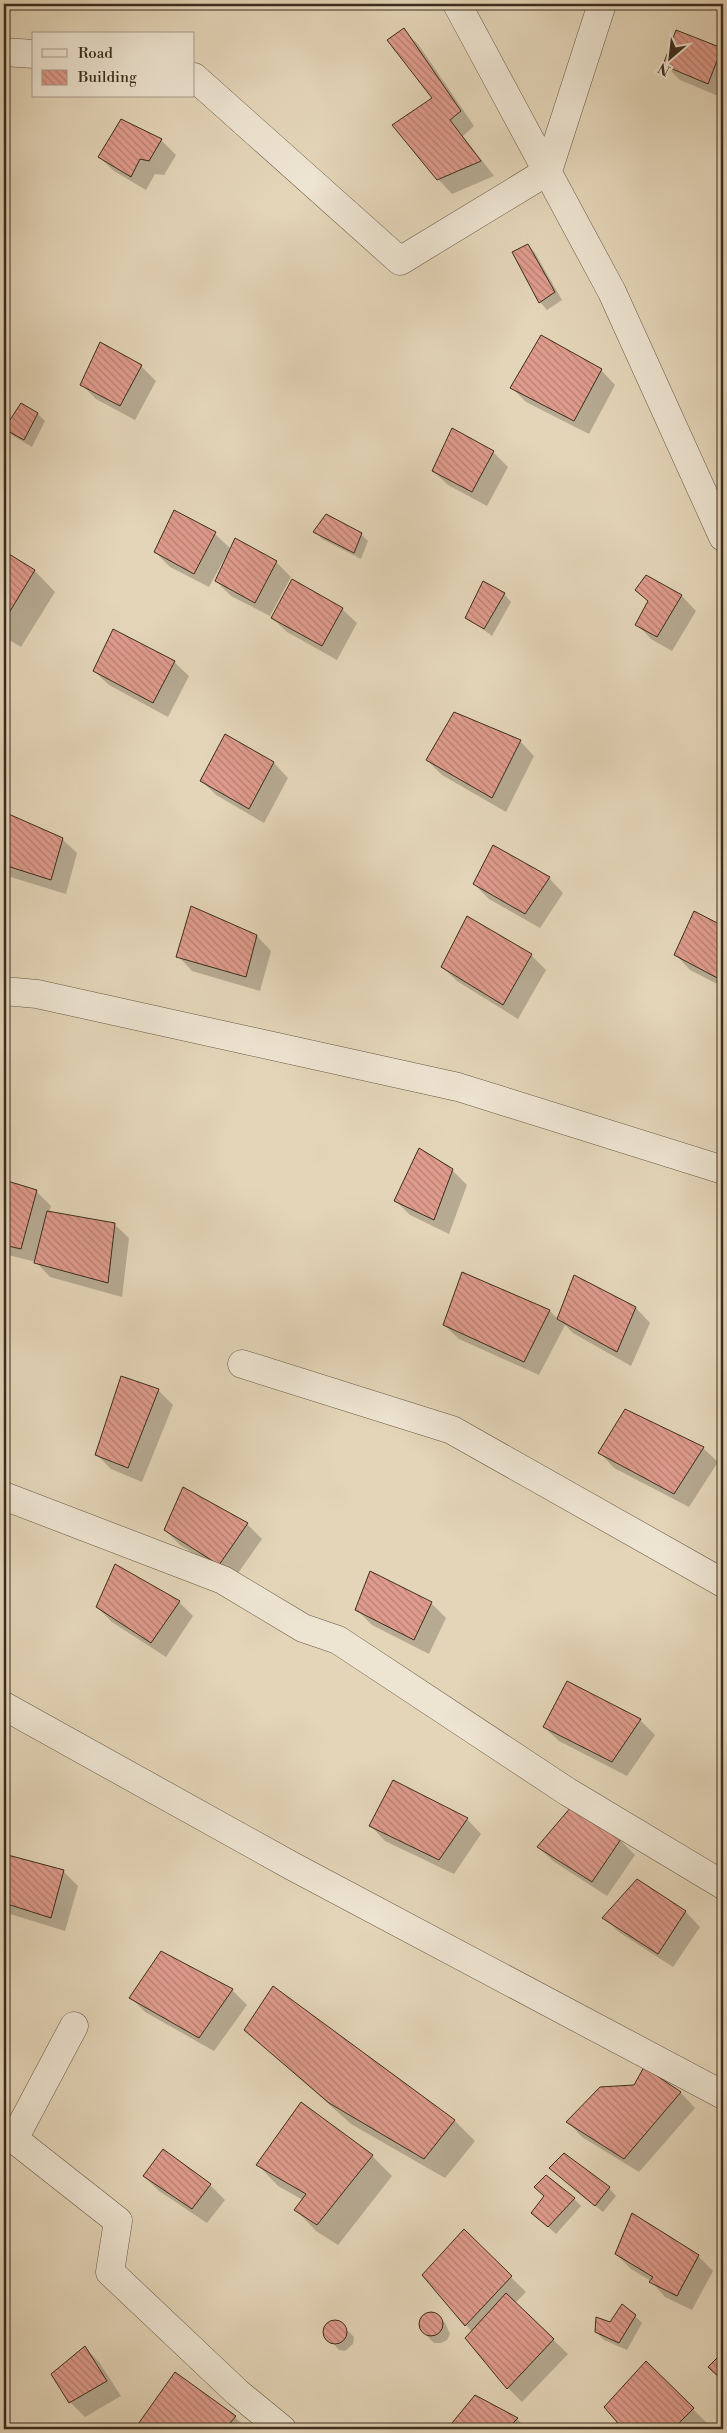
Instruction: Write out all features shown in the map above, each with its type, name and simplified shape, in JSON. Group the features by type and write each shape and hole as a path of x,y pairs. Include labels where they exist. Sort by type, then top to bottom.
{"street":[{"path":"457,4 612,292 723,537"},
{"path":"195,78 400,261 548,170 602,4"},
{"path":"4,52 32,54"},
{"path":"4,991 37,994 458,1087 723,1170"},
{"path":"242,1364 452,1430 723,1583"},
{"path":"4,1496 223,1580 303,1628 338,1640 568,1792 723,1885"},
{"path":"4,1706 301,1871 723,2096"},
{"path":"74,2026 9,2139 118,2221 110,2272 238,2393 282,2429"}],"building":[{"path":"404,28 461,111 450,120 481,161 437,180 392,125 432,98 387,40"},
{"path":"676,30 722,48 708,84 663,65"},
{"path":"121,119 162,139 149,161 140,159 131,177 98,157"},
{"path":"528,244 555,292 539,303 512,252"},
{"path":"541,335 602,369 574,421 510,388"},
{"path":"100,342 142,365 120,406 80,385"},
{"path":"21,403 38,413 24,440 4,429"},
{"path":"452,428 494,451 472,492 432,471"},
{"path":"174,510 216,532 194,574 154,552"},
{"path":"326,514 362,533 354,553 313,532"},
{"path":"235,538 277,561 255,603 215,581"},
{"path":"4,551 35,570 4,621"},
{"path":"646,575 682,595 657,637 635,625 648,601 635,590"},
{"path":"292,579 343,608 322,646 271,618"},
{"path":"483,581 505,593 484,629 465,618"},
{"path":"113,629 175,661 153,703 93,671"},
{"path":"454,712 521,740 492,798 426,760"},
{"path":"225,734 274,762 249,809 200,781"},
{"path":"4,812 63,838 51,880 4,865"},
{"path":"493,845 550,877 525,914 473,884"},
{"path":"191,906 257,935 246,977 176,957"},
{"path":"694,911 723,926 723,981 674,955"},
{"path":"467,916 532,954 503,1005 441,967"},
{"path":"419,1148 453,1169 434,1220 394,1201"},
{"path":"4,1180 37,1190 21,1249 4,1245"},
{"path":"47,1211 115,1223 108,1283 34,1263"},
{"path":"462,1272 550,1310 524,1362 443,1325"},
{"path":"574,1275 636,1307 617,1352 557,1319"},
{"path":"121,1376 159,1389 128,1468 95,1455"},
{"path":"625,1409 704,1447 674,1494 598,1453"},
{"path":"183,1487 248,1523 219,1565 164,1530"},
{"path":"115,1564 180,1601 151,1643 96,1607"},
{"path":"370,1571 432,1602 414,1640 355,1610"},
{"path":"567,1681 641,1719 612,1762 543,1727"},
{"path":"393,1780 468,1818 439,1860 369,1826"},
{"path":"571,1807 621,1839 592,1882 537,1847"},
{"path":"4,1854 64,1870 51,1918 4,1903"},
{"path":"637,1879 686,1911 658,1954 602,1918"},
{"path":"161,1951 233,1989 199,2038 129,1998"},
{"path":"273,1986 455,2120 424,2159 329,2103 244,2030"},
{"path":"644,2067 681,2092 624,2159 566,2122 600,2087 634,2085"},
{"path":"301,2102 373,2155 317,2225 294,2210 306,2194 256,2165"},
{"path":"163,2149 211,2184 192,2209 143,2176"},
{"path":"564,2153 610,2187 595,2206 549,2168"},
{"path":"546,2175 575,2198 548,2227 531,2213 544,2196 534,2187"},
{"path":"632,2213 699,2255 677,2296 649,2282 653,2277 615,2254"},
{"path":"464,2229 512,2276 465,2326 422,2275"},
{"path":"506,2293 554,2339 507,2389 465,2338"},
{"path":"622,2304 636,2315 619,2343 595,2332 596,2317 610,2322"},
{"path":"431,2312 440,2315 443,2324 440,2333 431,2336 422,2333 419,2324 422,2315"},
{"path":"335,2320 344,2323 347,2332 344,2341 335,2344 326,2341 323,2332 326,2323"},
{"path":"85,2346 107,2381 69,2403 51,2374"},
{"path":"723,2352 723,2381 708,2367"},
{"path":"646,2361 694,2408 673,2429 623,2429 604,2407"},
{"path":"175,2372 236,2416 225,2429 140,2429 136,2427"},
{"path":"475,2395 518,2418 507,2429 447,2429"}]}
